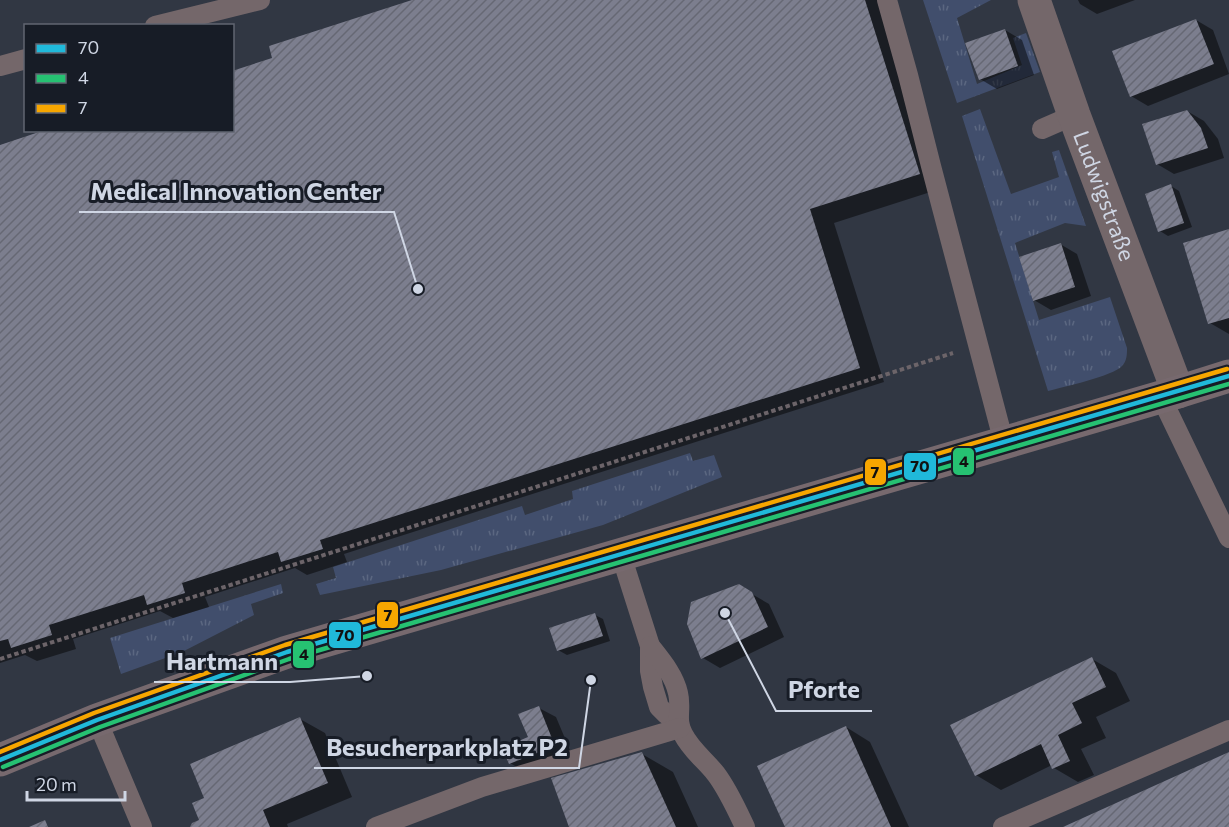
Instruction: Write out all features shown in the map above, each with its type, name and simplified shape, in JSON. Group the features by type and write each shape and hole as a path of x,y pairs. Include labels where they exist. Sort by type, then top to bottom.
{"main road":[{"path":"0,760 97,720 287,652 1229,376"}],"street":[{"name":"Ludwigstraße","path":"1034,0 1169,394"}],"lane":[{"path":"163,24 260,0"},
{"path":"886,0 908,75 1004,443"},
{"path":"0,66 24,60"},
{"path":"1042,129 1074,115"},
{"path":"1169,394 1229,538"},
{"path":"621,555 650,645 650,671 659,707 679,725 690,746 725,787 745,827"},
{"path":"97,720 142,827"},
{"path":"376,827 482,787 679,725"},
{"path":"1004,827 1229,730"}],"path":[{"path":"0,659 978,345"}],"green space":[{"path":"923,0 991,0 957,18 977,84 1022,65 1013,38 1026,33 1040,72 957,103"},
{"path":"980,109 1011,194 1059,177 1052,152 1059,150 1086,226 1065,223 1015,243 1039,320 1110,297 1127,348 1125,362 1117,370 1048,391 962,116"},
{"path":"690,453 693,461 714,455 722,477 603,525 441,570 320,595 316,584 336,578 333,567 522,506 525,515 573,499 572,491"},
{"path":"281,584 283,593 251,604 254,615 182,652 121,674 110,638"}],"building":[{"path":"412,0 865,0 920,174 810,209 860,368 320,540 323,549 281,562 278,552 182,583 185,593 147,605 144,595 49,625 52,635 11,648 8,639 0,641 0,145 39,132 234,132 234,70 272,58 269,46"},
{"path":"1196,19 1214,64 1130,97 1112,51"},
{"path":"1005,29 1018,66 979,80 965,43"},
{"path":"1187,110 1201,128 1208,148 1156,165 1142,124"},
{"path":"1171,184 1184,223 1158,232 1145,194"},
{"path":"1229,229 1229,318 1208,324 1183,243"},
{"path":"1061,243 1075,287 1033,301 1019,257"},
{"path":"739,584 752,592 768,627 701,659 687,624 691,602"},
{"path":"595,613 603,636 557,651 549,628"},
{"path":"1092,657 1106,687 1072,703 1082,723 1058,735 1070,761 1052,769 1041,744 975,776 950,725"},
{"path":"539,706 555,746 509,764 502,748 528,737 518,714"},
{"path":"300,717 328,783 263,810 270,827 190,827 192,823 199,820 192,803 204,798 190,764"},
{"path":"846,726 891,827 785,827 757,766"},
{"path":"642,752 676,827 569,827 551,778"},
{"path":"1229,752 1229,827 1063,827"},
{"path":"45,820 48,827 29,827"}],"transit line":[{"name":"7","path":"0,752 94,713 285,645 1227,369"},
{"name":"70","path":"0,760 97,720 287,652 1229,376"},
{"name":"4","path":"3,767 100,727 289,659 1229,384"}],"place":[{"name":"Medical Innovation Center","path":"418,289"},
{"name":"Pforte","path":"725,613"},
{"name":"Hartmann","path":"367,676"},
{"name":"Besucherparkplatz P2","path":"591,680"}]}
